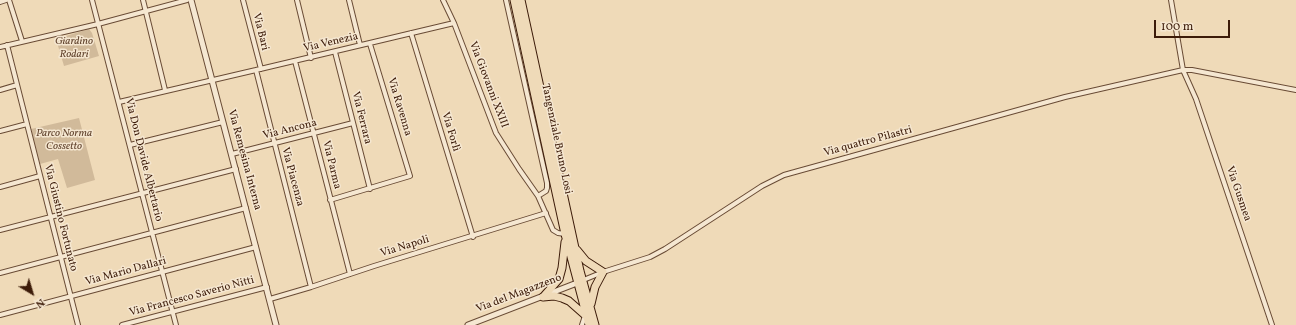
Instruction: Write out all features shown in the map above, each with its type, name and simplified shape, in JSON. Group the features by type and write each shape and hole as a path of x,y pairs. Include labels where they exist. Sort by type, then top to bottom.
{"main road":[{"name":"Tangenziale Bruno Losi","path":"514,0 565,234 580,282"},
{"name":"Tangenziale Bruno Losi","path":"521,0 574,246 580,282"},
{"path":"543,297 559,279 562,268 565,234"},
{"path":"574,246 580,256 603,272 595,287 590,308"},
{"path":"580,282 595,325"},
{"path":"580,282 589,325"},
{"path":"543,297 554,296 569,301 586,316"}],"street":[{"path":"0,2 8,0 22,41"},
{"name":"Via Don Davide Albertario","path":"92,0 176,325"},
{"path":"143,0 165,90"},
{"path":"0,47 98,24 187,0"},
{"name":"Via Remesina Interna","path":"190,0 236,169 276,325"},
{"name":"Via Bari","path":"243,0 258,70"},
{"path":"297,0 311,58"},
{"path":"349,0 360,45"},
{"name":"Via Giovanni XXIII","path":"443,0 454,23 496,133 538,196 553,230 558,233 565,234"},
{"path":"506,0 548,188 538,196"},
{"name":"Via Gusmea","path":"1171,0 1183,70 1196,99 1272,325"},
{"name":"Via Venezia","path":"118,102 165,90 311,58 454,23"},
{"name":"Via Forlì","path":"411,33 473,237"},
{"name":"Via Ravenna","path":"370,44 410,176 370,188"},
{"name":"Via Giustino Fortunato","path":"7,45 78,325"},
{"name":"Via Ferrara","path":"335,52 370,188"},
{"name":"Via Parma","path":"295,61 350,274"},
{"name":"Via Piacenza","path":"258,70 273,143 311,287"},
{"name":"Via quattro Pilastri","path":"580,282 603,272 650,257 665,249 762,186 784,175 1065,97 1183,70 1192,70 1296,90"},
{"path":"0,90 17,85"},
{"path":"130,145 223,122"},
{"name":"Via Ancona","path":"232,154 353,123"},
{"path":"0,131 27,124"},
{"path":"0,230 236,169"},
{"path":"0,186 40,176"},
{"path":"330,200 370,188"},
{"path":"0,273 246,208"},
{"name":"Via Napoli","path":"270,299 546,213"},
{"name":"Via Mario Dallari","path":"0,315 256,247"},
{"name":"Via del Magazzeno","path":"468,325 479,323 580,282"},
{"name":"Via Francesco Saverio Nitti","path":"122,325 267,287"},
{"path":"582,325 586,316"}],"green space":[{"name":"Giardino Rodari","path":"89,29 92,33 99,56 64,66 56,39"},
{"name":"Parco Norma Cossetto","path":"79,118 95,180 67,188 58,159 40,164 31,129"}]}
